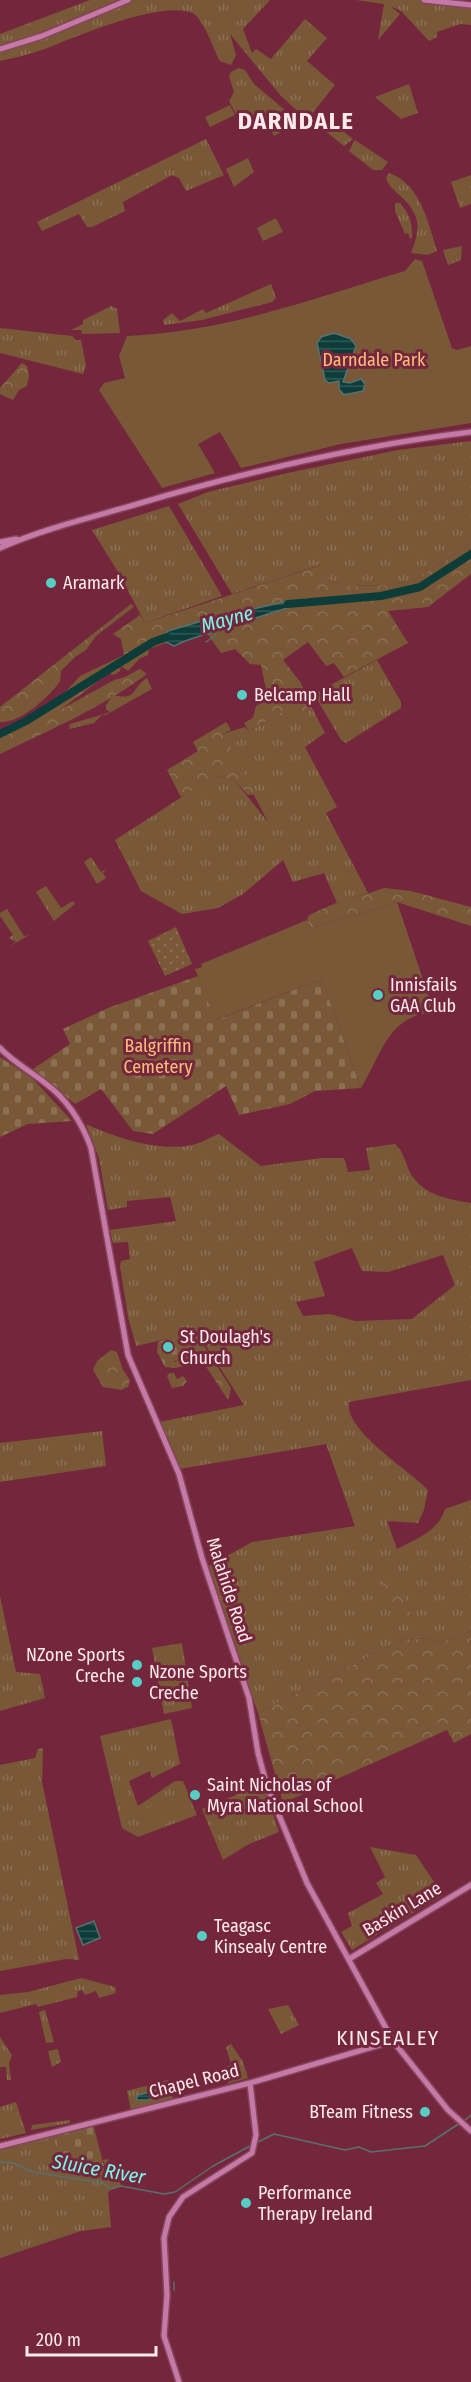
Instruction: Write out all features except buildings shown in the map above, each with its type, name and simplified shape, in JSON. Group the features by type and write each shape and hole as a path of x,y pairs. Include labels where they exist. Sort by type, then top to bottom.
{"main road":[{"path":"0,49 42,36 128,0"},
{"path":"424,0 471,5"},
{"path":"0,542 23,538 286,463 371,445 471,432"},
{"path":"0,548 23,538"},
{"name":"Malahide Road","path":"0,1048 47,1084 72,1111 87,1135 96,1165 127,1350 132,1367 179,1474 202,1558 249,1698 265,1779 307,1883 393,2041 456,2120 469,2130"},
{"name":"Baskin Lane","path":"349,1959 471,1885"},
{"name":"Chapel Road","path":"0,2146 250,2083 393,2041"},
{"path":"179,2382 164,2336 167,2295 166,2226 174,2206 183,2197 252,2153 256,2135 250,2083"}],"green space":[{"path":"90,0 118,0 34,35 0,45 0,34"},
{"path":"128,0 270,0 243,29 252,53 256,49 271,59 305,19 327,38 307,61 335,85 310,116 304,117 281,96 230,34 236,55 231,65 220,61 198,17 193,13 179,10 161,11 119,21 45,49 0,61 0,49"},
{"path":"356,0 421,0 471,5 471,25 460,24 437,32 437,37 429,41 401,11 390,6 400,14 378,40 384,4"},
{"path":"239,68 245,70 254,84 299,122 274,136 263,115 242,126 229,101 234,92 229,76 231,72"},
{"path":"409,84 418,113 401,119 375,97"},
{"path":"230,105 235,115 210,127 205,117"},
{"path":"259,116 264,118 266,123 264,128 259,130 254,128 252,123 254,118"},
{"path":"324,116 353,139 344,146 319,126"},
{"path":"206,139 224,175 186,191 179,178 172,175 123,202 125,211 92,227 87,227 79,214 42,231 37,222"},
{"path":"355,140 388,162 382,170 373,170 349,151"},
{"path":"248,158 254,172 234,187 226,169"},
{"path":"389,173 400,178 416,195 437,251 428,255 411,253 417,235 417,220 405,200 388,183 386,178"},
{"path":"471,175 471,204 460,208 451,182"},
{"path":"395,203 400,203 408,215 412,228 410,239 408,233 405,234 395,211"},
{"path":"276,218 283,232 263,241 257,228"},
{"path":"462,246 461,260 448,265 443,250"},
{"name":"Darndale Park","path":"415,259 422,261 452,348 457,350 471,346 471,423 341,444 241,468 220,432 198,444 215,473 162,488 99,390 104,383 125,378 119,356 127,336 199,328 302,303 405,271"},
{"path":"271,284 276,298 272,302 202,320 164,325 163,320 172,313 180,321 203,309 206,313"},
{"path":"111,306 117,309 120,333 82,334 81,330 71,330 83,324 83,320"},
{"path":"0,328 72,336 76,340 81,340 86,365 83,374 0,353"},
{"path":"22,363 27,366 29,376 27,386 19,390 13,400 0,394 0,388"},
{"path":"471,441 471,543 415,580 393,585 344,586 329,580 320,565 232,594 178,504 208,492 292,472 398,450"},
{"path":"169,506 222,596 145,623 120,575 92,530"},
{"path":"471,543 471,574 428,607 388,611 408,643 344,677 334,663 326,666 308,642 283,660 301,683 312,708 289,720 284,711 249,731 244,723 253,718 256,706 268,699 261,665 250,664 235,649 221,653 204,629 149,649 148,655 139,659 128,671 121,666 120,671 114,675 109,673 60,710 114,680 140,669 147,674 94,707 0,754 0,732 49,710 80,676 124,655 121,639 113,634 140,615 145,623 321,565 329,580 344,586 393,585 415,580"},
{"path":"131,604 134,606 130,610 96,636 86,650 61,671 60,682 41,702 25,714 0,722 0,707"},
{"path":"377,660 401,702 401,708 346,743 341,740 314,694"},
{"path":"147,678 152,689 111,712 106,710 106,705 113,695 131,695"},
{"path":"153,688 106,715 102,715 94,723 69,729 70,724 111,712"},
{"path":"312,708 325,733 305,747 337,807 326,813 368,893 337,903 324,873 293,882 283,860 243,894 218,908 182,914 141,891 115,840 196,788 220,776 235,781 268,822 222,734 245,727 249,731 284,711 289,719"},
{"path":"226,722 231,730 222,734 256,794 248,795 235,781 220,776 181,797 167,770 198,751 193,742"},
{"path":"91,857 101,872 106,869 103,873 106,878 97,884 84,862"},
{"path":"46,886 61,908 73,901 75,904 54,921 36,892"},
{"path":"385,888 411,891 471,907 471,926 397,902 310,929 307,920 309,915 336,903"},
{"name":"Innisfails GAA Club","path":"397,902 434,1012 418,1015 396,1029 381,1050 361,1088 322,979 215,1020 195,969 202,967 201,964 307,920 310,929"},
{"path":"7,909 24,936 29,935 7,948 16,942 9,938 13,935 0,916 0,913"},
{"path":"176,927 192,964 165,976 148,941"},
{"name":"Balgriffin Cemetery","path":"198,976 216,1020 322,979 361,1088 315,1091 290,1104 239,1115 226,1086 153,1134 133,1131 101,1089 75,1104 33,1069 70,1044 63,1029 108,1008"},
{"path":"0,1057 32,1078 72,1121 28,1124 0,1137"},
{"path":"86,1124 124,1139 166,1147 192,1145 219,1134 261,1166 321,1158 344,1158 348,1172 370,1170 366,1148 395,1144 419,1184 434,1194 471,1203 471,1380 349,1402 350,1413 367,1438 428,1490 424,1510 418,1523 387,1521 397,1549 432,1529 442,1517 445,1509 471,1500 471,1631 439,1643 429,1638 402,1640 258,1713 209,1566 252,1542 355,1526 326,1444 179,1469 159,1422 244,1405 197,1332 136,1346 128,1317 120,1266 121,1261 130,1259 128,1242 113,1243 110,1230 176,1221 170,1197 127,1201 127,1207 108,1210 99,1158","holes":["352,1248 362,1271 388,1272 443,1255 455,1285 412,1319 355,1321 330,1314 303,1316 296,1302 325,1296 314,1262"]},
{"path":"189,1333 197,1335 231,1388 228,1400 203,1362 175,1368 165,1367 162,1361 164,1357 176,1362 184,1349 181,1337"},
{"path":"180,1335 188,1356 164,1365 157,1352 158,1342"},
{"path":"111,1350 117,1352 123,1370 130,1380 128,1387 121,1390 103,1387 93,1370 97,1361"},
{"path":"169,1373 174,1373 177,1379 183,1376 187,1381 183,1386 172,1388 167,1376"},
{"path":"102,1431 106,1466 0,1482 0,1443"},
{"path":"393,1575 397,1579 412,1617 399,1622 383,1581"},
{"path":"0,1596 16,1672 40,1674 45,1698 0,1711"},
{"path":"471,1631 471,1734 454,1743 447,1730 283,1803 258,1713 402,1640 429,1638 439,1643"},
{"path":"182,1643 192,1708 164,1714 152,1648"},
{"path":"171,1719 180,1764 152,1778 150,1771 129,1781 138,1806 175,1781 183,1781 197,1815 138,1837 122,1828 100,1736"},
{"path":"43,1748 42,1782 79,1960 66,1959 0,1971 0,1765 35,1758 38,1749"},
{"path":"263,1784 279,1832 249,1844 223,1860 202,1809"},
{"path":"183,1790 193,1810 155,1829 145,1809"},
{"path":"257,1793 263,1810 233,1822 226,1805"},
{"path":"370,1847 416,1855 443,1895 352,1950 341,1932 352,1926 348,1913 383,1894 376,1883 385,1877"},
{"path":"81,1978 115,1987 116,1993 99,1998 96,1991 85,1995 82,1990 78,1991 77,1997 38,2007 36,2004 0,2013 0,1995 28,1992"},
{"path":"288,2005 299,2025 281,2034 268,2009"},
{"path":"45,2010 54,2042 46,2043 39,2012"},
{"path":"0,2037 12,2055 9,2063 11,2080 7,2080 6,2067 0,2067"},
{"path":"231,2044 243,2062 248,2078 227,2084 229,2081 226,2068 231,2064 226,2047"},
{"path":"58,2049 61,2062 52,2067 48,2051"},
{"path":"168,2080 173,2099 131,2110 127,2091"},
{"path":"16,2102 26,2133 0,2139 0,2107"},
{"path":"70,2120 70,2123 31,2130 32,2125"},
{"path":"93,2124 104,2166 74,2175 67,2172 56,2150 54,2134"},
{"path":"54,2134 56,2150 67,2172 75,2175 110,2166 105,2165 103,2160 108,2159 112,2167 116,2167 121,2186 111,2189 108,2193 111,2227 81,2231 0,2258 0,2148"}],"water":[{"path":"334,333 351,339 356,346 343,382 350,383 361,379 365,384 363,391 344,395 339,389 339,381 329,383 325,380 317,343 321,337"},
{"path":"293,600 297,603 295,606 174,646 160,639 168,631 212,618"},
{"path":"94,1921 100,1938 83,1945 76,1928"},
{"path":"156,2091 157,2094 148,2100 136,2100 138,2095"}],"waterway":[{"name":"Mayne","path":"288,604 381,596 420,587 471,554"},
{"path":"206,642 216,635 215,629"},
{"name":"Mayne","path":"0,734 26,721 153,642 167,637"},
{"name":"Sluice River","path":"464,2121 471,2115"},
{"name":"Sluice River","path":"258,2142 274,2134 345,2150 359,2147 371,2152 425,2146 460,2123"},
{"name":"Sluice River","path":"0,2162 13,2163 33,2172 103,2183 111,2189 121,2186 164,2194 175,2192 213,2166 252,2145"},
{"path":"174,2282 174,2290"}],"place":[{"name":"Aramark","path":"51,583"},
{"name":"Belcamp Hall","path":"242,695"},
{"name":"Innisfails GAA Club","path":"378,995"},
{"name":"St Doulagh's Church","path":"168,1347"},
{"name":"NZone Sports Creche","path":"137,1665"},
{"name":"Nzone Sports Creche","path":"137,1682"},
{"name":"Saint Nicholas of Myra National School","path":"195,1795"},
{"name":"Teagasc Kinsealy Centre","path":"202,1936"},
{"name":"BTeam Fitness","path":"425,2112"},
{"name":"Performance Therapy Ireland","path":"246,2203"}],"district":[{"name":"DARNDALE","path":"296,121"},
{"name":"KINSEALEY","path":"388,2038"}]}
